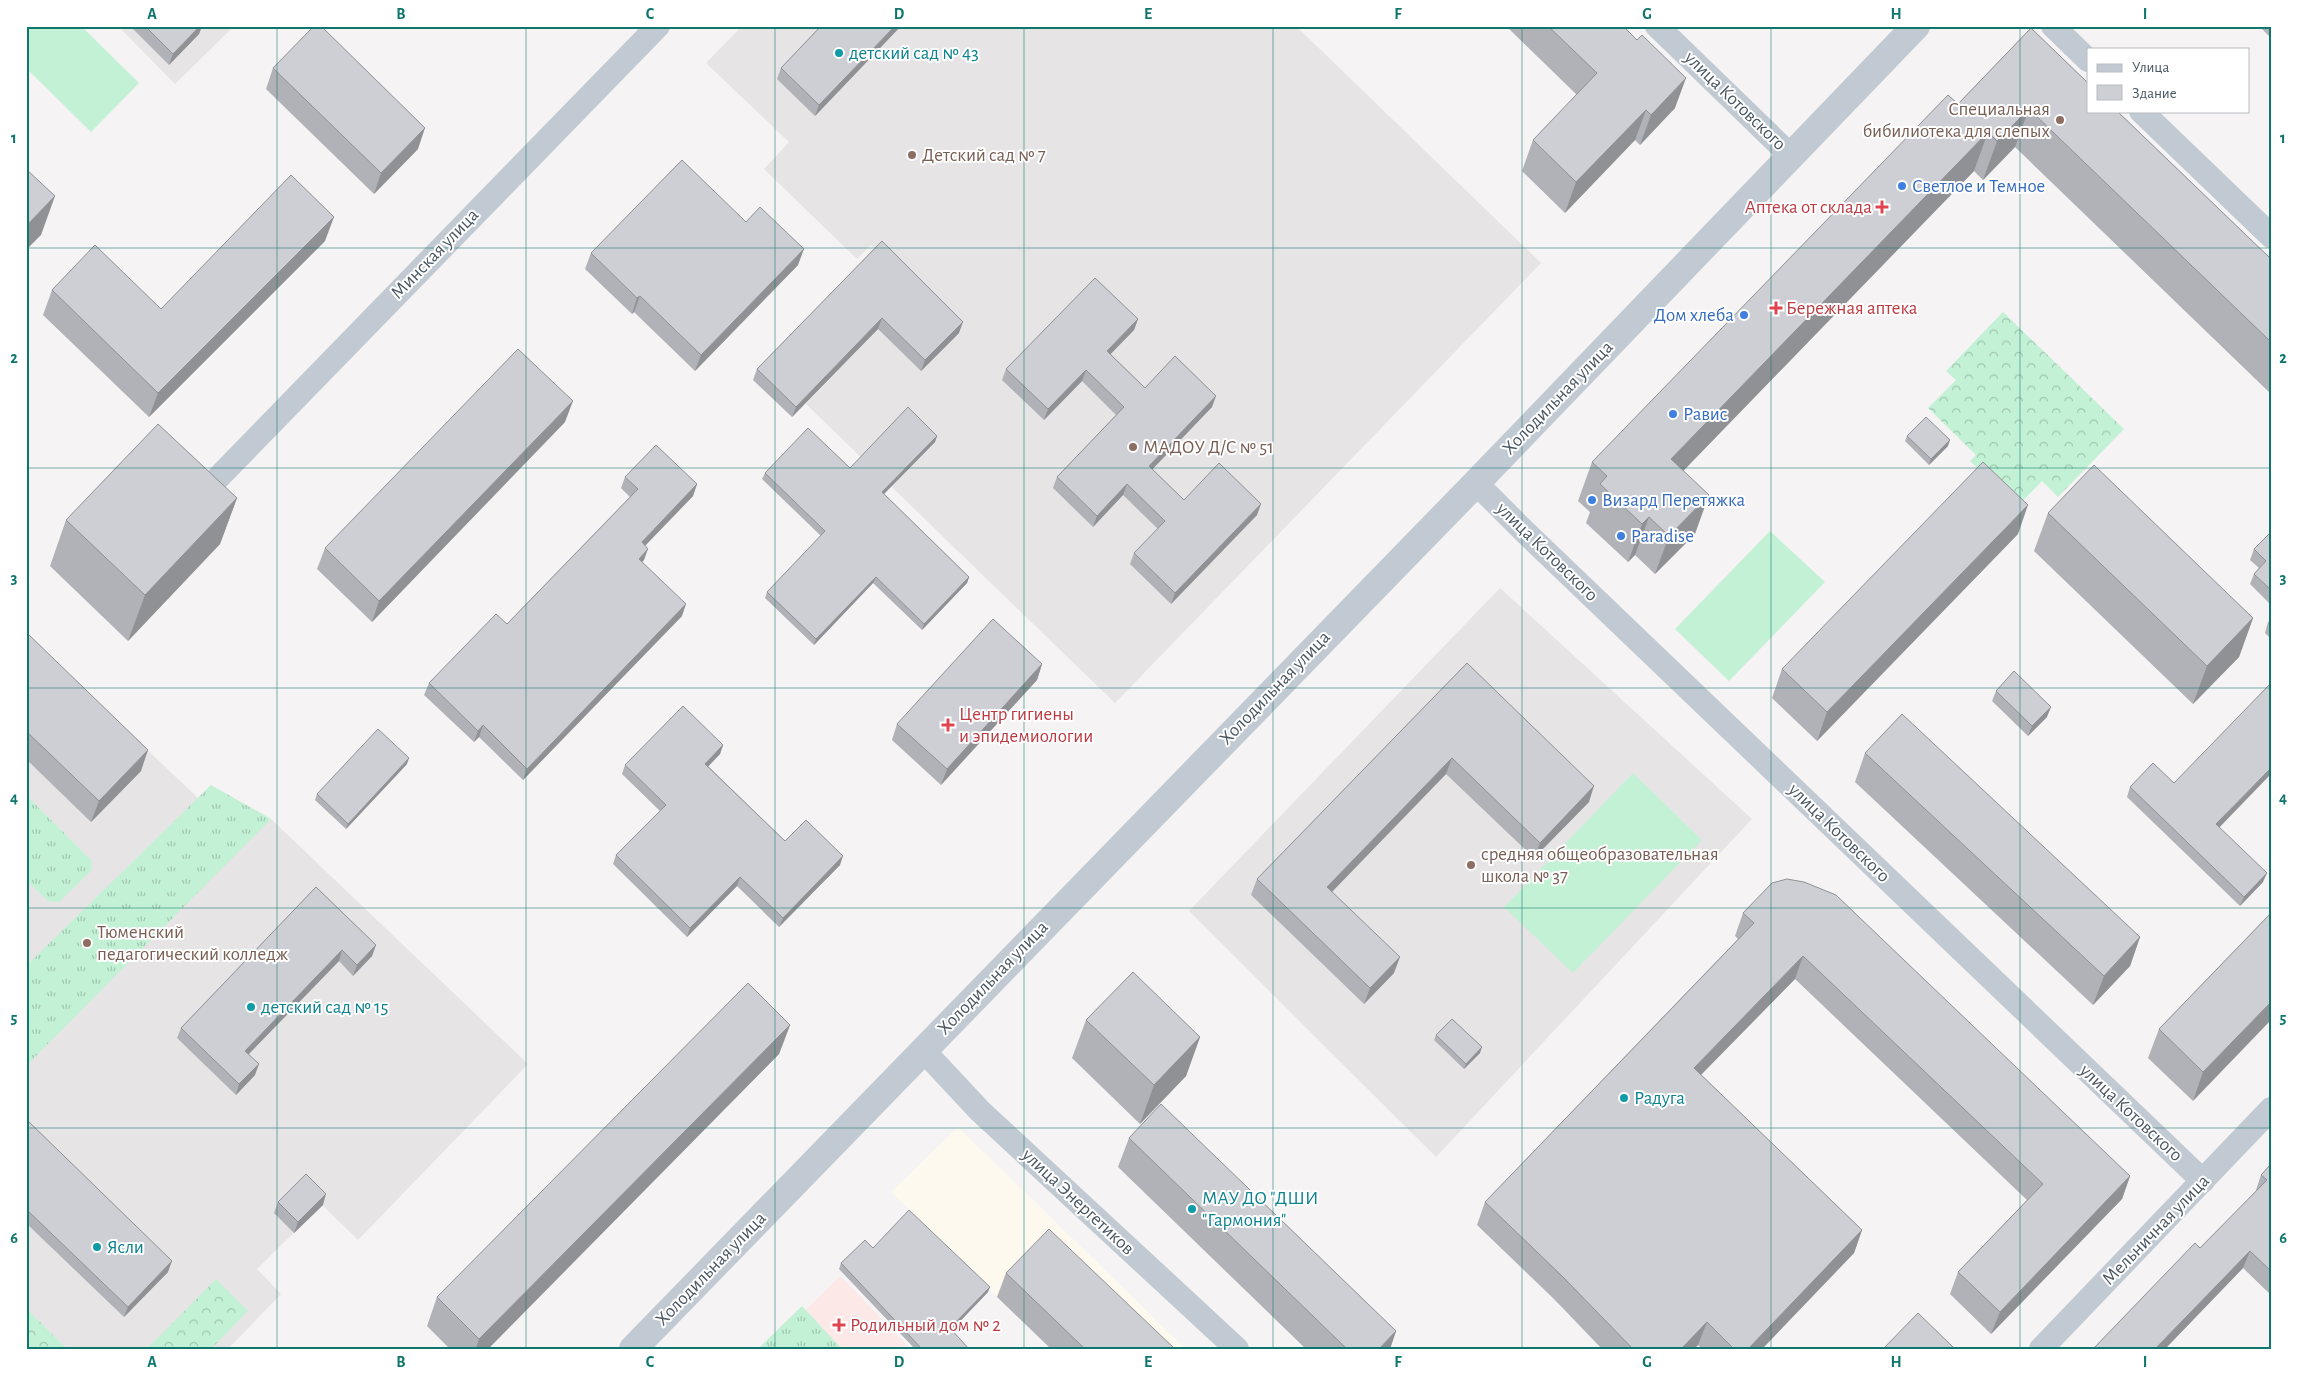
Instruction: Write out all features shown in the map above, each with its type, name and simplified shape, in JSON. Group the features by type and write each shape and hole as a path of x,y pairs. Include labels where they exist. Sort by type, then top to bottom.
{"street":[{"name":"Минская улица","path":"213,483 658,26"},
{"name":"улица Котовского","path":"1657,26 1791,156"},
{"name":"Холодильная улица","path":"633,1349 1476,483 1916,26"},
{"path":"2053,26 2087,59"},
{"path":"2142,112 2271,236"},
{"name":"улица Котовского","path":"1476,483 2058,1045 2203,1181"},
{"name":"улица Энергетиков","path":"923,1050 980,1111 1236,1349"},
{"name":"Мельничная улица","path":"2041,1349 2271,1110"}],"shaded area":[{"path":"118,26 234,26 175,84"},
{"path":"742,26 1296,26 1541,263 1115,703 806,404 917,289 871,245 857,259 764,169 789,142 706,63"},
{"name":"средняя общеобразовательная школа № 37","path":"1500,588 1752,819 1436,1157 1189,911"},
{"path":"26,635 198,798 271,819 528,1064 358,1240 322,1205 257,1269 281,1294 228,1349 26,1349"},
{"path":"958,1127 1186,1349 1051,1349 982,1282 891,1192"},
{"name":"Родильный дом № 2","path":"840,1276 910,1349 766,1349"}],"green space":[{"path":"26,26 81,26 139,83 91,132 26,68"},
{"path":"2003,312 2124,429 2058,497 2042,481 2017,507 1970,461 1976,455 1928,408 1956,380 1946,371"},
{"path":"1770,531 1825,582 1729,681 1675,629"},
{"path":"1633,773 1702,840 1573,973 1504,907"},
{"path":"211,785 271,819 26,1066 26,966"},
{"path":"26,795 91,860 92,870 59,902 48,901 26,880"},
{"path":"216,1279 248,1311 211,1349 147,1349"},
{"path":"802,1306 842,1349 758,1349"},
{"path":"29,1311 67,1349 26,1349 26,1313"}],"building":[{"path":"145,26 200,26 173,54"},
{"path":"314,26 321,26 425,128 381,173 273,68"},
{"name":"детский сад № 43","path":"821,26 895,26 819,105 781,68"},
{"path":"1548,26 1623,26 1637,40 1642,35 1686,78 1651,115 1646,110 1576,182 1533,140 1597,73"},
{"path":"2031,28 2087,82 2087,112 2118,112 2271,259 2271,342 2029,109 1997,141 1988,132 1671,459 1709,495 1669,536 1649,517 1642,524 1600,484 1607,476 1592,462 1948,95 1958,104"},
{"path":"682,160 746,222 760,207 804,249 701,355 640,296 637,298 591,253"},
{"path":"26,169 55,196 26,226"},
{"path":"291,175 334,217 158,393 52,290 95,245 161,309"},
{"path":"882,241 963,322 925,360 882,318 796,407 757,369"},
{"name":"МАДОУ Д/С № 51","path":"1095,278 1138,319 1107,351 1145,388 1175,356 1216,396 1149,466 1184,500 1219,463 1261,504 1175,593 1134,553 1165,521 1127,484 1097,516 1057,477 1124,407 1086,370 1048,409 1006,369"},
{"path":"518,349 573,401 379,601 325,548"},
{"path":"908,407 937,436 882,492 969,577 924,624 876,577 816,639 767,592 825,531 765,473 808,428 850,468"},
{"path":"1926,417 1950,440 1931,459 1907,436"},
{"path":"158,424 237,498 145,595 66,520"},
{"path":"656,445 697,484 642,542 648,549 639,559 686,604 527,769 483,725 478,731 429,683 496,614 507,624 638,489 625,477"},
{"path":"1983,462 2028,505 1827,712 1782,669"},
{"path":"2094,465 2253,618 2207,666 2048,513"},
{"path":"2271,532 2271,590 2254,574 2266,561 2254,549"},
{"path":"993,619 1042,664 947,769 897,724"},
{"path":"26,632 148,750 99,801 26,731"},
{"path":"1467,663 1594,786 1540,843 1452,758 1327,887 1400,957 1370,988 1257,879"},
{"path":"2014,671 2051,707 2032,726 1996,691"},
{"path":"2271,683 2271,768 2216,824 2267,873 2244,897 2130,787 2153,763 2174,783"},
{"path":"683,706 723,745 705,764 785,841 806,820 843,856 783,918 740,877 690,928 616,855 666,805 625,765"},
{"path":"1902,714 2140,937 2104,976 1865,753"},
{"path":"378,729 409,758 348,824 317,794"},
{"path":"1787,879 1804,882 1836,895 2130,1176 2000,1312 1958,1272 2043,1184 1803,956 1694,1068 1862,1230 1748,1349 1734,1349 1707,1322 1681,1349 1633,1349 1563,1277 1485,1202 1754,923 1743,913 1772,883"},
{"name":"детский сад № 15","path":"316,887 376,945 357,965 342,950 245,1051 259,1064 239,1084 181,1028"},
{"path":"2271,913 2271,1002 2203,1072 2159,1029"},
{"path":"1133,972 1200,1037 1154,1085 1086,1020"},
{"path":"748,983 790,1025 479,1339 437,1297"},
{"path":"1452,1019 1482,1047 1466,1064 1436,1035"},
{"path":"1161,1104 1396,1331 1379,1349 1347,1349 1129,1138"},
{"name":"Ясли","path":"26,1119 172,1261 128,1307 26,1209"},
{"path":"2271,1164 2271,1271 2250,1251 2155,1349 2093,1349 2195,1243 2200,1248 2267,1180 2261,1175"},
{"path":"306,1174 326,1194 298,1222 278,1202"},
{"path":"909,1210 990,1287 950,1328 969,1349 922,1349 841,1263 865,1240 873,1248"},
{"path":"1049,1229 1175,1349 1085,1349 1006,1273"},
{"path":"1918,1313 1954,1348 1883,1349"}],"place":[{"name":"детский сад № 43","path":"839,53"},
{"name":"Специальная бибилиотека для слепых","path":"2060,120"},
{"name":"Детский сад № 7","path":"912,155"},
{"name":"Светлое и Темное","path":"1902,186"},
{"name":"Аптека от склада","path":"1882,207"},
{"name":"Бережная аптека","path":"1776,308"},
{"name":"Дом хлеба","path":"1744,315"},
{"name":"Равис","path":"1673,414"},
{"name":"МАДОУ Д/С № 51","path":"1133,447"},
{"name":"Визард Перетяжка","path":"1592,500"},
{"name":"Paradise","path":"1621,536"},
{"name":"Центр гигиены и эпидемиологии","path":"948,725"},
{"name":"средняя общеобразовательная школа № 37","path":"1471,865"},
{"name":"Тюменский педагогический колледж","path":"87,943"},
{"name":"детский сад № 15","path":"251,1007"},
{"name":"Радуга","path":"1624,1098"},
{"name":"МАУ ДО \"ДШИ \"Гармония\"","path":"1192,1209"},
{"name":"Ясли","path":"97,1247"},
{"name":"Родильный дом № 2","path":"839,1325"}]}
